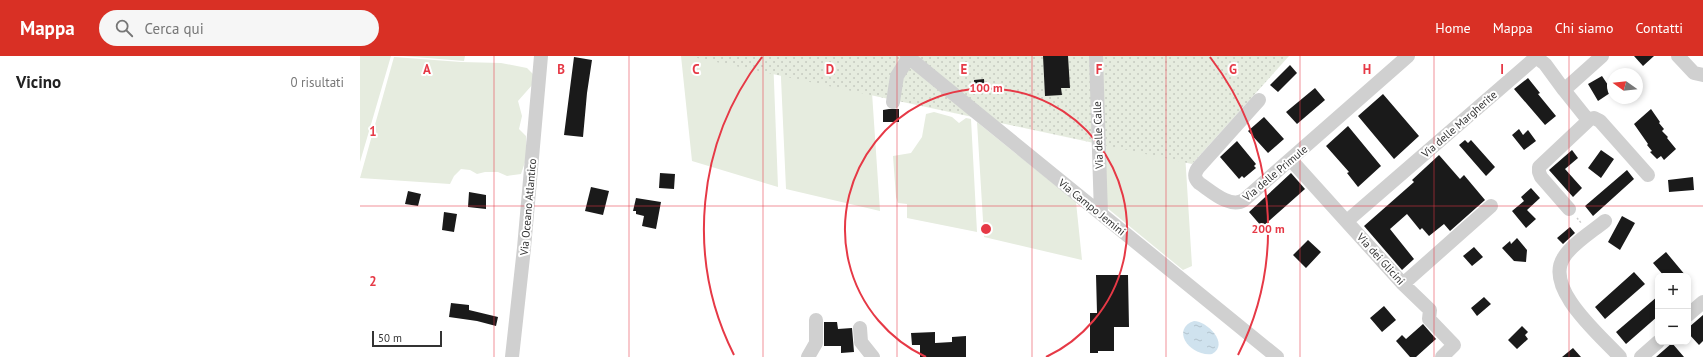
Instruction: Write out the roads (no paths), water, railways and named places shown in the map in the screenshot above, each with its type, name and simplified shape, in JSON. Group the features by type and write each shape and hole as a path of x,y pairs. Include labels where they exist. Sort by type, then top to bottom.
{"street":[{"name":"Via Oceano Atlantico","path":"512,357 526,225 541,56"},
{"name":"Via delle Calle","path":"1096,56 1101,214"},
{"name":"Via delle Primule","path":"1259,100 1198,168 1195,179 1224,199 1238,202 1244,200 1408,56"},
{"path":"1588,120 1564,90 1602,56"},
{"path":"1678,56 1694,73 1703,75"},
{"name":"Via Campo Jemini","path":"908,57 945,79 1101,214 1278,357"},
{"path":"893,102 897,76 908,57"},
{"name":"Via delle Margherite","path":"1347,221 1534,59 1537,58 1543,61 1564,90"},
{"path":"1569,209 1540,176 1539,167 1588,120 1594,118 1600,120 1648,175"},
{"name":"Via dei Glicini","path":"1291,160 1402,284 1430,310 1429,319 1454,345 1442,357"},
{"path":"1402,284 1491,206"},
{"path":"1605,221 1563,258 1560,268 1560,281 1569,301 1620,357"},
{"path":"1691,312 1703,302"},
{"path":"808,357 816,343 816,320"},
{"path":"860,328 862,342 873,357"},
{"path":"1641,357 1655,345"}],"water":[{"path":"1194,321 1205,325 1215,334 1218,339 1219,345 1217,350 1212,354 1204,354 1197,351 1190,347 1186,342 1183,336 1184,330 1187,325"}]}
